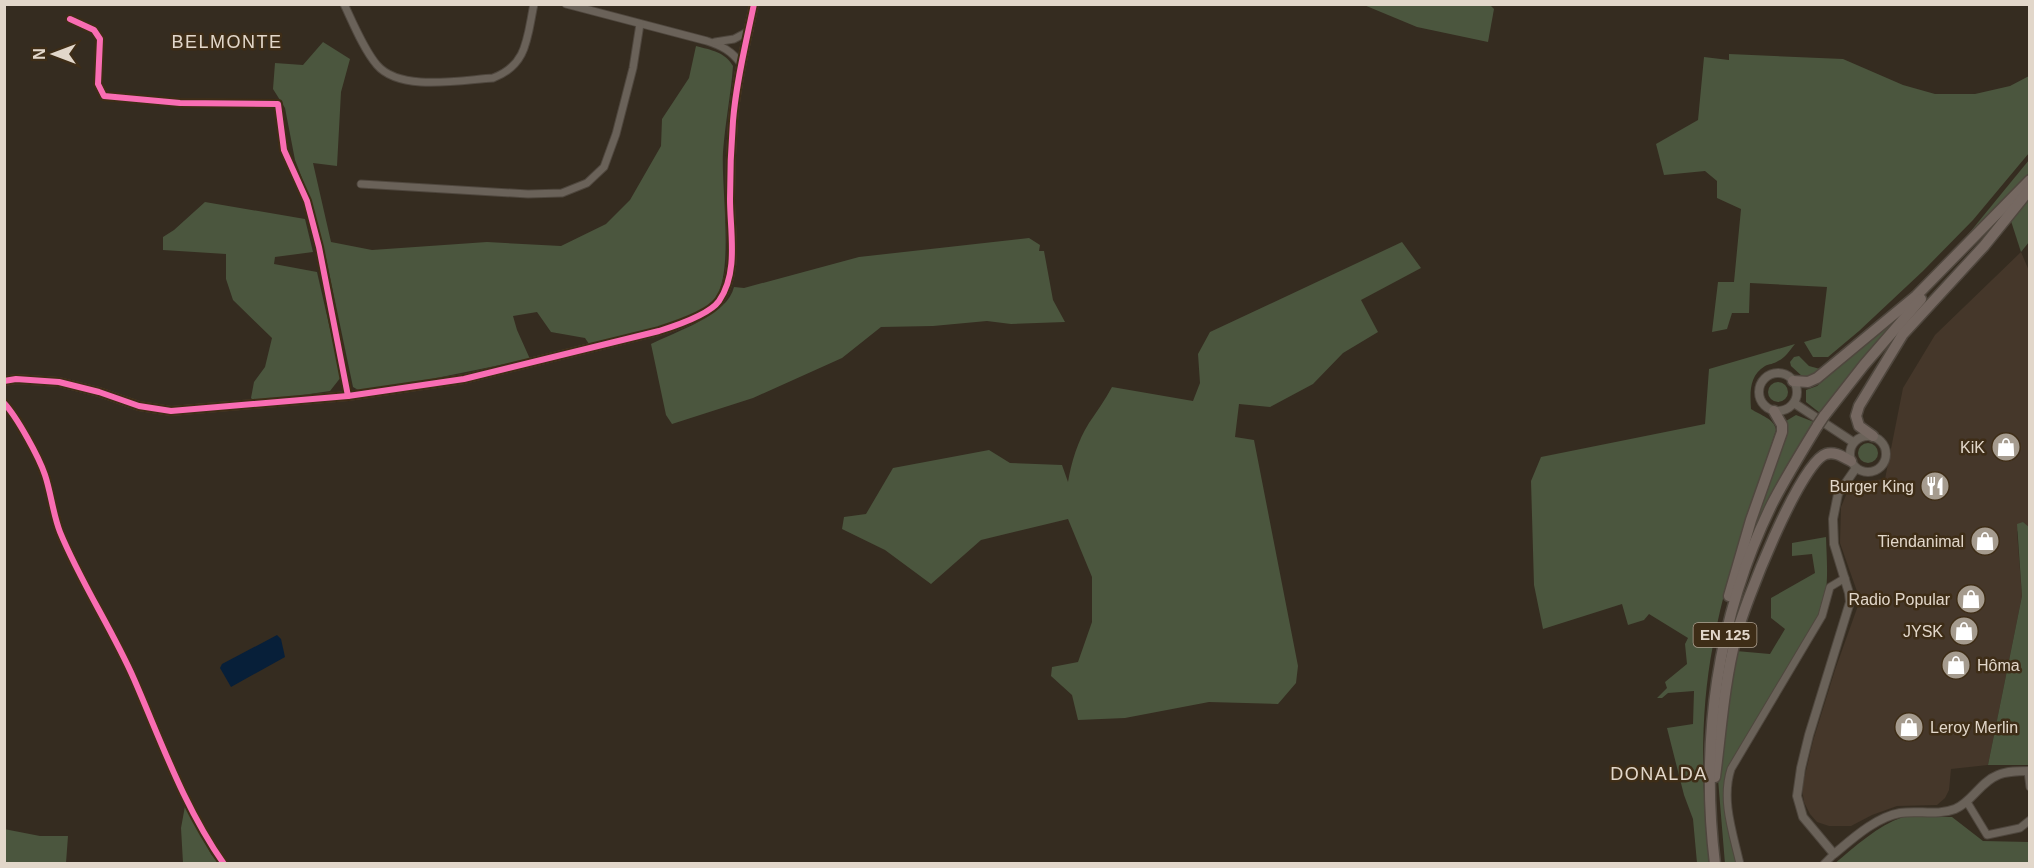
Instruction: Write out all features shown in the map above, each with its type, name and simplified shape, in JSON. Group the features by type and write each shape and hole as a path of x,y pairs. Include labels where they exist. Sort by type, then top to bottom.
{"main road":[{"path":"1793,381 1808,382 1817,378 1886,323 1916,297 2030,181"},
{"name":"EN 125","path":"1715,864 1709,800 1712,718 1719,663 1746,565 1771,506 1823,422 1882,344 2030,181"},
{"path":"1873,436 1859,426 1856,416 1859,406 1903,334 1984,246 2030,188"},
{"name":"EN 125","path":"1721,864 1715,778 1721,686 1731,629 1742,592 1771,516 1823,422 1888,342 2030,188"},
{"path":"1709,800 1708,725 1718,648 1740,555 1782,432 1782,425 1774,411"},
{"path":"1715,778 1726,685 1736,634 1773,536 1820,457 1836,453 1854,465"}],"street":[{"path":"344,4 376,64 386,74 401,80 419,82 493,78 504,74 515,66 522,54 534,4"},
{"path":"566,4 723,46 736,56 741,64"},
{"path":"4,381 16,379 59,382 99,392 139,406 171,411 348,396 464,379 659,331 689,321 718,303 729,282 732,248 730,159 733,118 741,64 754,4"},
{"path":"70,19 94,30 100,39 98,84 104,96 180,103 278,104 284,150 307,201 319,247 348,396"},
{"path":"361,184 528,194 562,193 587,183 604,167 616,134 633,68 640,24"},
{"path":"707,41 718,43 734,39 749,31"},
{"path":"1769,375 1786,375 1793,381 1797,392 1794,404 1785,410 1774,411 1765,407 1759,396 1761,384 1769,375"},
{"path":"4,403 19,424 44,472 59,530 133,677 190,807 224,864"},
{"path":"1794,404 1853,442"},
{"path":"1863,436 1873,436 1885,445 1884,463 1876,471 1866,473 1854,465 1850,452 1853,442 1863,436"},
{"path":"1834,854 1803,817 1797,796 1801,768 1817,705 1848,609 1849,593 1834,544 1833,519 1838,494 1854,465"},
{"path":"1740,864 1727,804 1731,769 1822,616 1830,587 1845,578"},
{"path":"1824,864 1834,854 1881,820 1899,813 1940,813 1953,810 1967,802 1985,783 1997,775 2029,771 2030,787"},
{"path":"1967,802 1988,835 2020,828 2030,820"}],"shaded area":[{"path":"2021,252 2030,273 2029,528 2023,522 2017,532 2022,596 1988,765 1951,769 1949,790 1945,798 1937,805 1897,806 1851,826 1829,826 1817,822 1804,802 1802,788 1813,741 1860,600 1840,543 1841,507 1849,488 1858,482 1885,479 1903,388 1935,335"}],"green space":[{"path":"1489,4 1494,9 1488,42 1417,27 1364,5"},
{"path":"323,42 350,59 341,92 337,166 313,163 331,242 372,250 487,242 561,246 606,224 630,200 661,146 662,119 689,78 696,46 722,55 733,66 723,152 726,248 721,284 716,297 707,306 676,321 638,333 589,344 585,338 551,332 537,312 513,316 530,359 412,383 360,391 353,387 326,258 312,204 295,160 285,108 273,89 275,63 303,65"},
{"path":"1729,54 1843,59 1903,85 1935,94 1975,94 2010,86 2029,76 2029,153 1973,220 1923,271 1828,357 1813,357 1804,342 1821,337 1827,287 1750,283 1749,313 1732,313 1727,329 1712,332 1718,282 1734,282 1741,209 1717,198 1717,181 1705,171 1664,175 1656,144 1698,120 1704,57 1729,60"},
{"path":"2029,160 2029,173 1966,237"},
{"path":"2029,197 2029,242 2021,252 2011,221"},
{"path":"205,202 305,219 313,252 275,257 274,264 317,272 341,377 330,391 255,402 251,398 254,382 265,367 272,338 233,300 226,279 226,254 163,250 163,237"},
{"path":"1029,238 1040,245 1039,251 1044,251 1053,300 1065,322 1011,324 987,321 933,326 881,327 842,358 753,398 672,424 666,415 651,344 711,314 730,297 734,287 744,288 859,257"},
{"path":"1402,242 1421,268 1361,300 1378,332 1343,353 1313,384 1270,407 1239,404 1235,437 1254,440 1298,666 1296,683 1278,704 1209,702 1125,718 1078,720 1072,695 1051,676 1052,667 1078,662 1092,622 1092,577 1068,519 981,540 931,584 885,550 842,529 844,517 866,514 893,468 989,450 1010,463 1062,465 1068,482 1073,459 1082,437 1112,387 1193,401 1200,383 1198,354 1210,332"},
{"path":"1899,316 1863,357 1820,413 1806,402 1806,390 1817,386"},
{"path":"1795,344 1783,358 1760,370 1752,385 1751,409 1770,420 1776,430 1733,564 1713,645 1705,699 1703,754 1709,863 1697,863 1693,819 1684,795 1667,728 1693,724 1694,691 1668,693 1662,698 1657,698 1667,688 1665,682 1687,664 1685,644 1688,638 1649,614 1644,620 1628,625 1622,604 1543,629 1534,585 1531,481 1541,457 1705,424 1709,369"},
{"path":"1799,356 1809,366 1820,369 1815,375 1803,377 1791,366 1790,362 1794,357"},
{"path":"1778,382 1785,385 1788,392 1785,399 1778,402 1771,399 1768,392 1771,385"},
{"path":"1796,415 1814,422 1778,481 1749,543 1784,438 1786,421"},
{"path":"1868,443 1875,446 1878,453 1875,460 1868,463 1861,460 1858,453 1861,446"},
{"path":"2023,522 2030,528 2029,765 1988,765 2022,596 2017,524"},
{"path":"1826,537 1826,590 1818,621 1730,764 1725,801 1736,863 1725,864 1718,779 1736,651 1770,654 1785,629 1771,618 1771,598 1815,573 1812,554 1792,556 1792,543"},
{"path":"185,806 218,863 183,863 181,828"},
{"path":"1903,817 1952,817 1983,841 2029,842 2029,863 1834,864 1876,831"},
{"path":"4,829 40,836 68,836 66,863 5,863"}],"water":[{"path":"277,635 281,639 285,657 231,687 220,668 222,664"}],"cycle path":[{"path":"4,381 16,379 59,382 99,392 139,406 171,411 348,396 464,379 659,331 708,311 719,301 725,290 731,265 730,189 734,106 754,4"},
{"path":"70,19 94,30 100,39 98,84 104,96 180,103 278,104 284,150 307,201 319,247 348,396"},
{"path":"4,403 21,427 38,458 68,551 125,660 185,797 224,864"}],"place":[{"name":"KiK","path":"2006,447"},
{"name":"Burger King","path":"1935,486"},
{"name":"Tiendanimal","path":"1985,541"},
{"name":"Radio Popular","path":"1971,599"},
{"name":"JYSK","path":"1964,631"},
{"name":"Hôma","path":"1956,665"},
{"name":"Leroy Merlin","path":"1909,727"}],"district":[{"name":"BELMONTE","path":"227,42"},
{"name":"DONALDA","path":"1659,774"}]}
